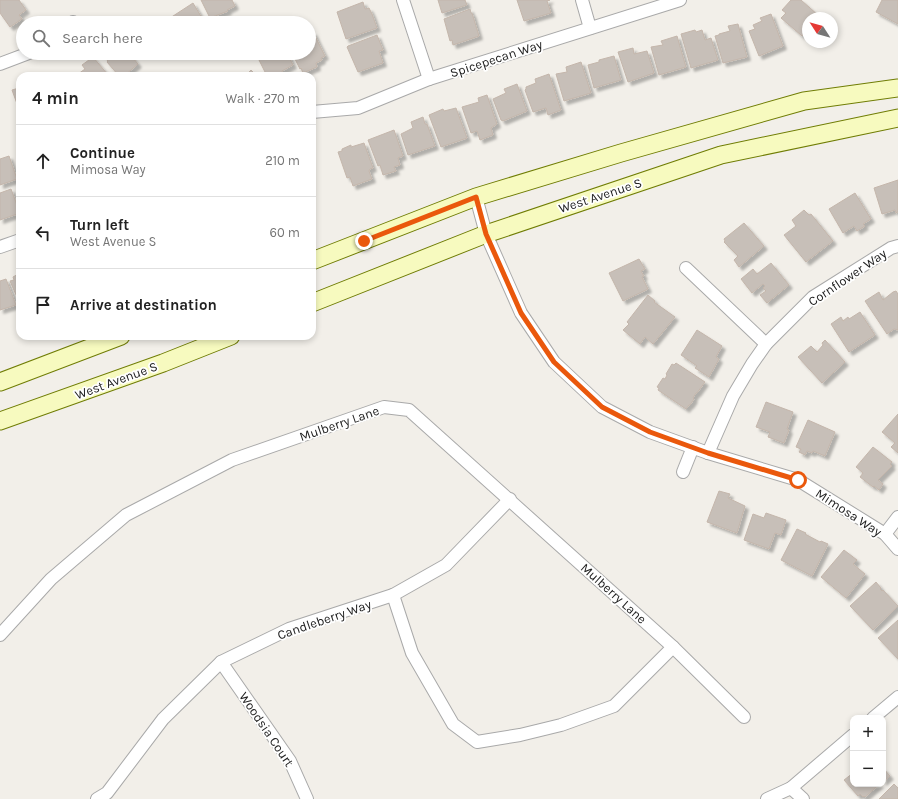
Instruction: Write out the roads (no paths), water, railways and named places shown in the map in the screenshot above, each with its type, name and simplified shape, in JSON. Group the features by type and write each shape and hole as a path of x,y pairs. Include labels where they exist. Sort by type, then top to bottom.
{"street":[{"path":"403,0 429,79"},
{"path":"582,0 590,28"},
{"name":"Spicepecan Way","path":"316,112 358,108 429,79 680,0"},
{"path":"0,64 16,58"},
{"path":"316,259 476,197 621,153 804,101 898,88"},
{"name":"West Avenue S","path":"316,301 486,234 721,155 898,118"},
{"name":"Mimosa Way","path":"476,197 486,234 521,313 554,362 602,407 650,432 708,453 798,480 885,534 898,549"},
{"path":"0,247 16,241"},
{"name":"Cornflower Way","path":"708,453 733,396 766,344 813,297 891,248 898,246"},
{"path":"686,268 766,344"},
{"path":"0,382 110,340"},
{"name":"West Avenue S","path":"0,421 163,363 221,340"},
{"name":"Mulberry Lane","path":"0,633 51,579 126,515 232,460 384,407 409,410 510,499 673,647 744,717"},
{"path":"683,472 693,447"},
{"name":"Candleberry Way","path":"105,797 163,719 221,662 289,629 393,595 446,565 510,499"},
{"path":"885,534 898,517"},
{"path":"393,595 415,659 453,724 478,742 520,735 561,725 614,706 673,647"},
{"name":"Woodsia Court","path":"221,662 290,761 307,799"},
{"path":"877,715 898,697"},
{"path":"767,799 791,788 850,738"},
{"path":"791,788 803,799"}]}
